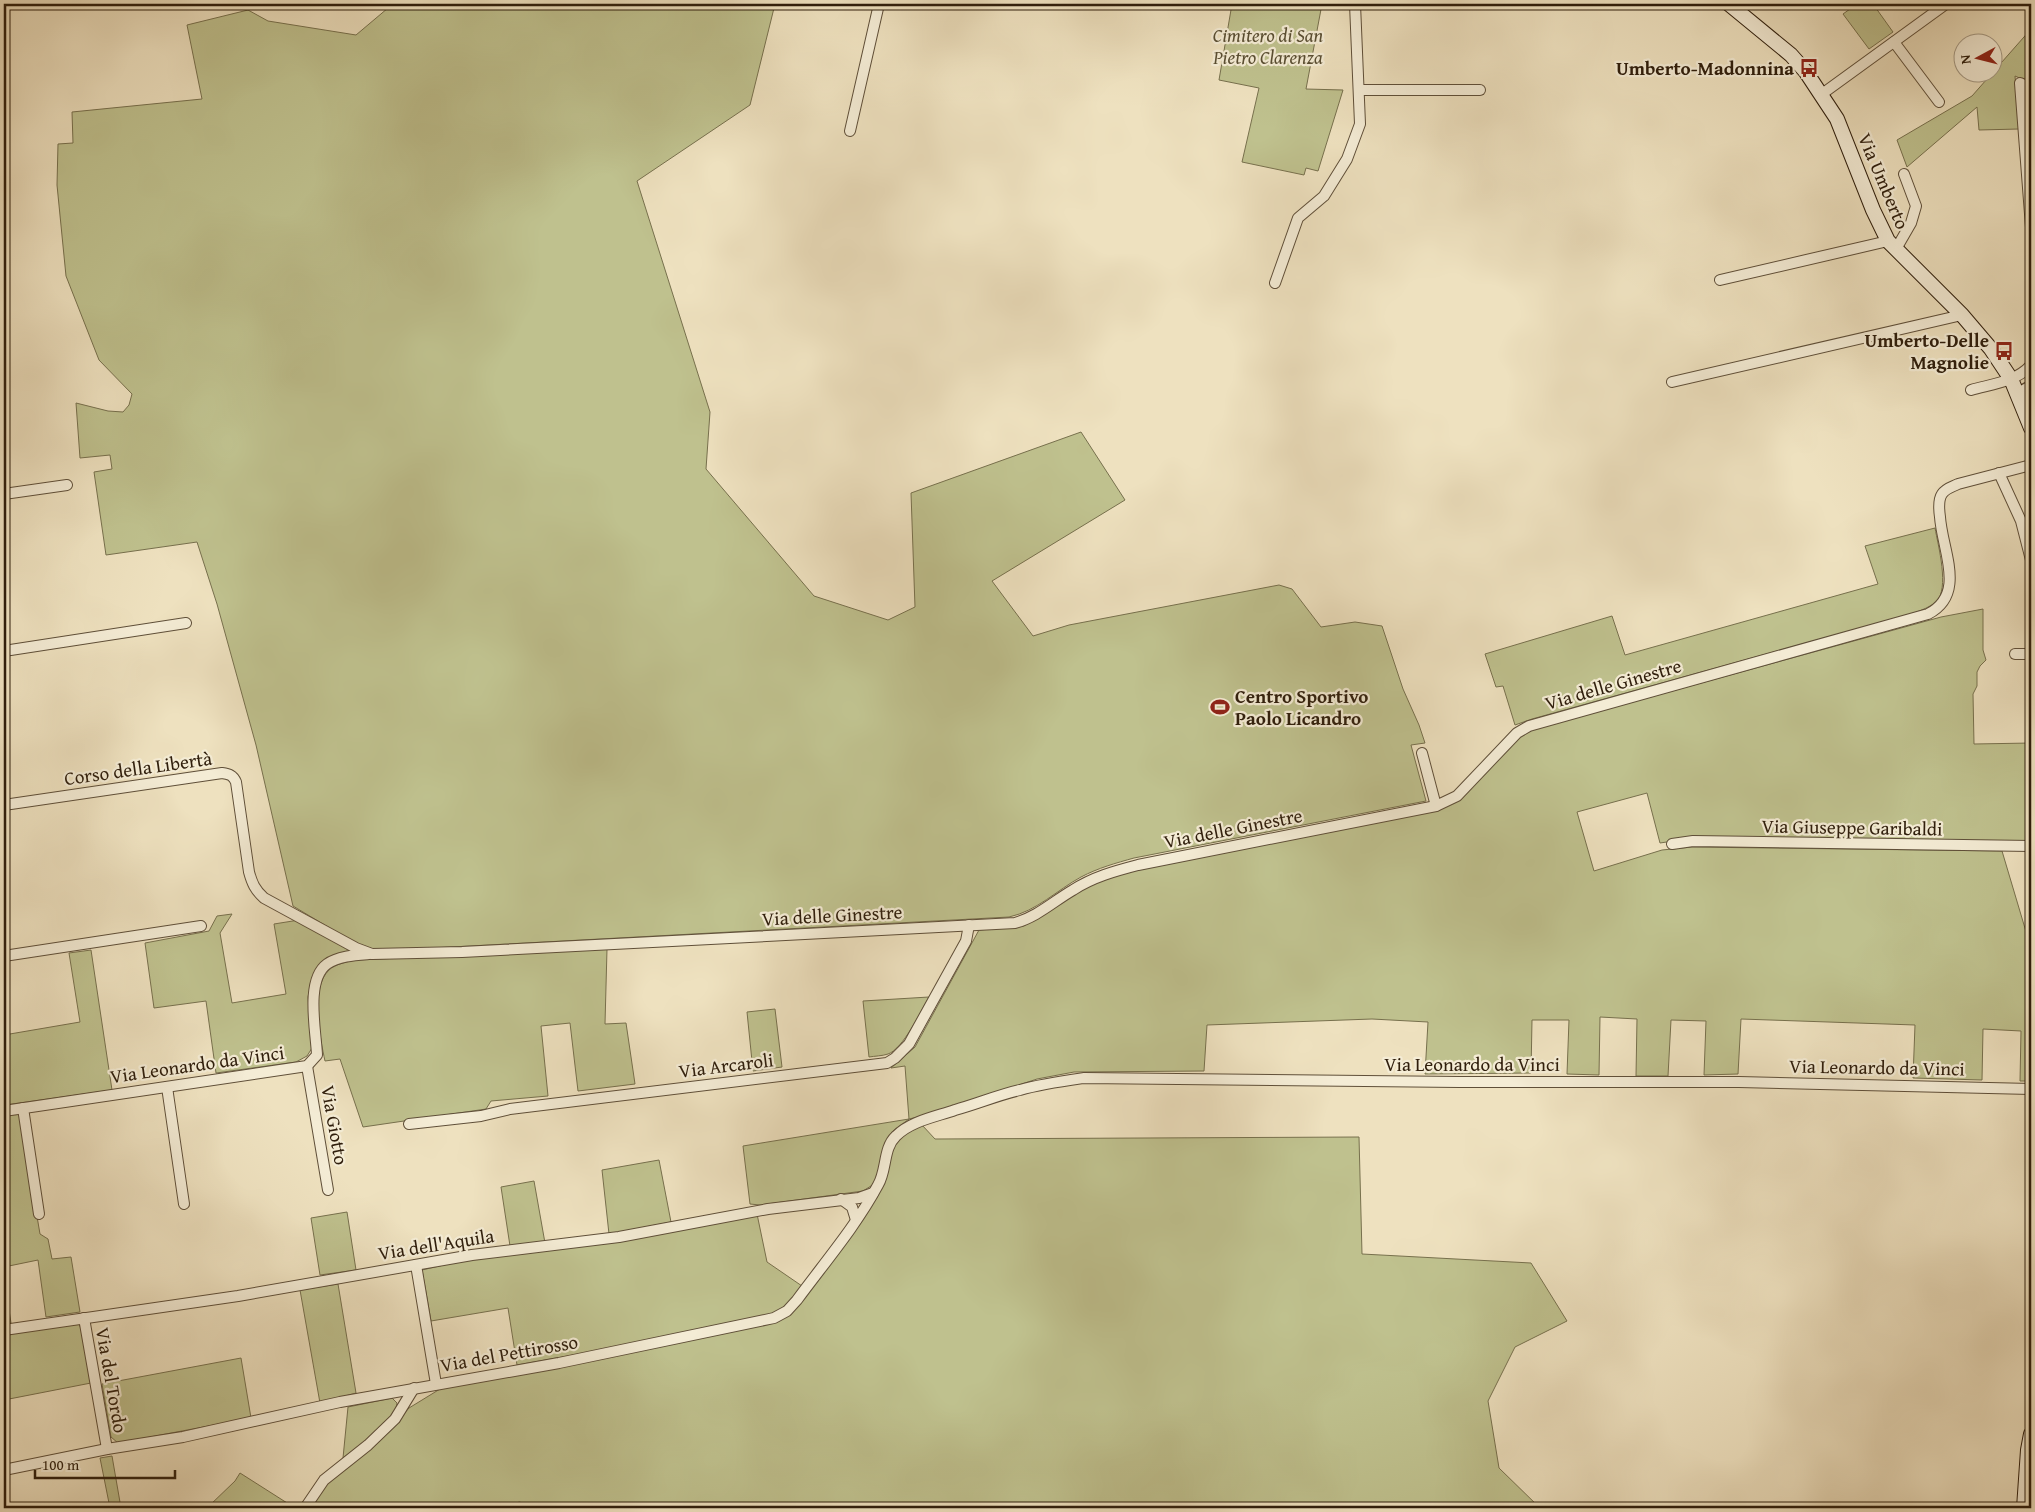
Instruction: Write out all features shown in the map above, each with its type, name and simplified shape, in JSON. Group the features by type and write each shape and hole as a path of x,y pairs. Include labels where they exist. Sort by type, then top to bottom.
{"main road":[{"name":"Via Umberto","path":"1729,4 1791,55 1822,94 1844,134 1872,210 1892,245 1962,315 1991,349 2011,379 2031,428"},
{"path":"2024,1508 2031,1434"}],"street":[{"path":"850,131 878,4"},
{"path":"1275,283 1298,218 1324,196 1347,159 1360,124 1355,4"},
{"path":"1822,94 1946,4"},
{"path":"1894,42 1939,102"},
{"path":"2031,88 2020,83 2031,227"},
{"path":"1359,90 1480,90"},
{"path":"1720,280 1892,245 1911,223 1916,206 1904,174"},
{"path":"1672,382 1962,315"},
{"path":"1971,390 2011,379 2031,366"},
{"path":"2018,394 2031,388"},
{"name":"Via delle Ginestre","path":"296,914 356,948 372,954 462,952 1015,923 1025,920 1090,880 1138,865 1436,806 1457,796 1517,733 1529,726 1928,614 1938,609 1944,602 1950,584 1940,520 1939,506 1941,495 1947,489 1958,484 2031,465"},
{"path":"1999,473 2021,521 2031,560"},
{"path":"4,494 67,485"},
{"path":"4,651 186,623"},
{"path":"2015,654 2031,654"},
{"path":"1422,754 1436,806"},
{"name":"Corso della Libertà","path":"4,805 222,773 228,774 236,782 252,884 264,898 296,914"},
{"name":"Via Giuseppe Garibaldi","path":"1672,844 1693,841 2031,846"},
{"name":"Via Arcaroli","path":"409,1124 481,1116 510,1109 887,1063 909,1044 966,941 969,925"},
{"path":"4,956 201,926"},
{"name":"Via Leonardo da Vinci","path":"4,1110 307,1066 317,1055 313,1005 314,990 316,982 326,964 341,959 372,954"},
{"name":"Via Giotto","path":"307,1066 328,1190"},
{"name":"Via Leonardo da Vinci","path":"918,1122 1020,1090 1084,1078 1460,1082 1739,1082 2031,1089"},
{"path":"168,1086 184,1204"},
{"path":"23,1108 39,1214"},
{"name":"Via del Pettirosso","path":"4,1470 107,1449 183,1437 340,1402 559,1363 774,1318 786,1311 797,1300 856,1220 873,1194 883,1173 887,1151 894,1138 918,1122"},
{"name":"Via dell'Aquila","path":"4,1330 238,1296 472,1255 619,1237 768,1209 859,1198 873,1194"},
{"path":"841,1199 852,1207 856,1220"},
{"path":"416,1265 436,1384"},
{"name":"Via del Tordo","path":"84,1318 107,1449"},
{"path":"305,1508 324,1480 368,1445 395,1419 414,1388"}],"green space":[{"path":"387,4 775,4 750,105 637,181 710,412 706,469 814,596 888,620 915,607 911,493 1081,432 1125,500 992,581 1033,636 1069,625 1279,585 1292,589 1321,627 1355,622 1382,626 1403,689 1425,743 1411,745 1426,801 1134,858 1087,874 1029,910 1009,917 377,951 358,945 293,906 256,745 217,604 197,542 106,555 94,472 112,469 110,455 80,458 76,403 108,411 123,412 129,405 132,394 99,360 66,276 57,185 58,144 73,143 72,112 202,99 187,25 248,10 268,21 356,35 388,8"},
{"name":"Cimitero di San Pietro Clarenza","path":"1232,4 1322,4 1306,89 1343,90 1318,171 1306,168 1304,175 1242,162 1259,88 1219,80"},
{"path":"1857,4 1873,4 1893,32 1869,49 1843,14"},
{"path":"2031,29 2031,83 2015,76 2019,129 1979,130 1977,107 1907,167 1897,140 1972,96 1984,82 2002,82 2002,62"},
{"path":"1935,528 1942,566 1942,587 1936,602 1926,608 1914,613 1515,725 1503,686 1496,687 1485,654 1612,616 1625,655 1878,584 1865,546"},
{"path":"1983,609 1983,650 1986,660 1977,672 1977,686 1973,694 1974,744 2031,743 2031,842 1693,838 1660,843 1647,793 1577,812 1594,871 1662,850 1692,847 2002,851 2027,935 2031,935 2031,1081 2020,1081 2021,1031 1983,1029 1982,1080 1913,1078 1915,1025 1741,1019 1738,1074 1704,1075 1706,1021 1671,1020 1668,1076 1636,1076 1637,1019 1600,1017 1599,1075 1567,1074 1569,1020 1532,1020 1531,1073 1425,1074 1428,1022 1372,1019 1207,1025 1204,1071 1074,1072 1037,1079 931,1114 909,1119 905,1066 891,1068 915,1047 979,930 1024,926 1092,883 1139,869 1440,809 1460,800 1520,736 1530,730 1941,617"},
{"path":"232,914 220,933 232,1003 286,994 274,924 299,920 350,951 312,979 308,997 312,1048 307,1056 296,1062 216,1073 206,1001 154,1008 145,943 209,931 217,916"},
{"path":"607,949 605,1024 626,1023 635,1084 578,1091 570,1023 541,1026 548,1096 491,1101 486,1109 363,1127 340,1059 325,1061 319,1027 318,1001 323,978 329,970 338,965 355,960"},
{"path":"91,950 112,1090 5,1105 4,1035 80,1022 69,953"},
{"path":"929,997 911,1029 894,1051 881,1056 869,1057 863,1001"},
{"path":"775,1009 782,1067 753,1071 747,1012"},
{"path":"19,1111 40,1234 48,1239 52,1259 71,1257 80,1312 46,1317 38,1260 4,1267 4,1114"},
{"path":"909,1119 893,1131 889,1137 881,1169 874,1184 863,1191 760,1205 750,1204 743,1146"},
{"path":"922,1125 935,1139 1359,1137 1362,1254 1531,1263 1567,1321 1515,1347 1488,1401 1499,1468 1540,1508 539,1508 519,1502 509,1508 308,1508 326,1484 409,1408 440,1389 777,1320 874,1200 895,1145 900,1137"},
{"path":"659,1160 671,1222 609,1234 602,1170"},
{"path":"534,1181 545,1243 510,1246 501,1187"},
{"path":"347,1212 356,1270 320,1275 311,1218"},
{"path":"757,1214 767,1262 802,1286 788,1304 772,1315 624,1346 517,1365 508,1308 431,1321 422,1270 474,1258"},
{"path":"4,1277 11,1323 4,1324"},
{"path":"338,1284 356,1393 320,1403 300,1290"},
{"path":"78,1323 81,1328 91,1383 4,1400 4,1334"},
{"path":"241,1358 251,1418 118,1443 111,1437 102,1384"},
{"path":"392,1398 397,1403 395,1414 365,1442 343,1458 348,1407"},
{"path":"112,1456 121,1508 110,1508 100,1458"},
{"path":"240,1473 295,1508 205,1508 235,1481"}],"place":[{"name":"Umberto-Madonnina","path":"1809,68"},
{"name":"Umberto-Delle Magnolie","path":"2004,351"},
{"name":"Centro Sportivo Paolo Licandro","path":"1220,707"}]}
